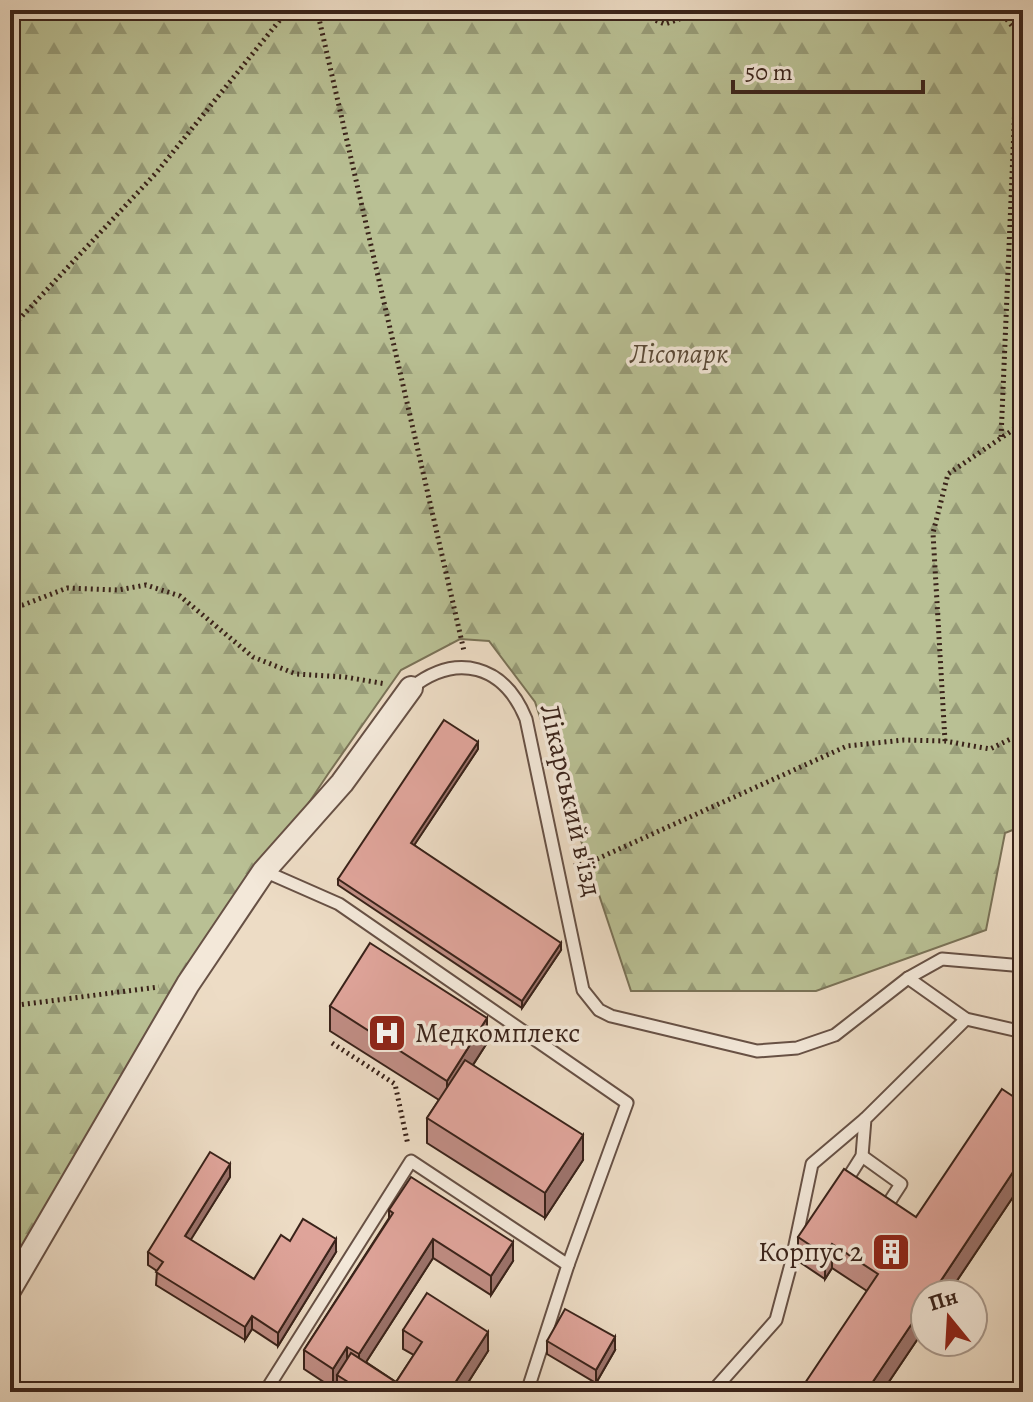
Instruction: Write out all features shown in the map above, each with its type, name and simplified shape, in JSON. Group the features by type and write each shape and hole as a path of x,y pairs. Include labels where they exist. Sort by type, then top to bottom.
{"street":[{"path":"10,1289 188,984 264,871 342,783 411,688"}],"lane":[{"path":"411,688 427,675 447,668 467,667"},
{"name":"Лікарський в'їзд","path":"467,667 505,683 518,700 526,719 583,990 599,1010 611,1016 757,1051 797,1048 835,1035 908,978 942,959 1023,966"},
{"path":"264,871 339,904 627,1103 525,1389"},
{"path":"908,978 966,1019 1023,1032"},
{"path":"712,1392 776,1320 812,1164 865,1119 966,1019"},
{"path":"839,1192 862,1156 865,1119"},
{"path":"862,1156 901,1184 888,1204"},
{"path":"265,1392 411,1161 568,1265"},
{"path":"791,1264 807,1240"}],"path":[{"path":"10,329 156,173 288,10"},
{"path":"317,10 467,667"},
{"path":"643,10 645,16 665,24 705,10"},
{"path":"999,10 1018,33 1001,438"},
{"path":"945,741 933,533 948,474 1023,423"},
{"path":"10,606 23,605 67,588 118,590 146,585 180,596 253,657 296,674 345,677 411,688"},
{"path":"558,871 597,859 847,746 904,740 945,741 990,749 1023,733"},
{"path":"10,1006 188,984"},
{"path":"332,1043 395,1084 411,1161"},
{"path":"1008,1392 1023,1372"}],"green space":[{"name":"Лісопарк","path":"10,10 1023,10 1023,826 1005,833 986,930 816,991 631,991 535,702 489,641 460,639 401,670 328,774 188,984 10,1281"}],"building":[{"path":"444,720 478,742 411,843 561,943 522,1001 338,879"},
{"path":"370,943 487,1018 447,1081 330,1006"},
{"path":"465,1060 583,1135 545,1193 427,1118"},
{"name":"Корпус 2","path":"1002,1089 1023,1103 1023,1157 943,1278 909,1278 909,1328 866,1392 799,1392 878,1274 832,1244 825,1255 798,1237 844,1169 916,1217"},
{"path":"210,1152 230,1164 185,1236 254,1279 281,1235 290,1241 303,1219 336,1239 278,1333 252,1316 245,1327 156,1272 163,1262 148,1252"},
{"path":"411,1177 513,1242 491,1276 433,1239 359,1354 347,1347 333,1369 304,1350 393,1213 389,1210"},
{"path":"427,1293 488,1332 449,1392 364,1392 337,1375 351,1353 396,1382 422,1342 403,1330"},
{"path":"565,1309 615,1337 596,1370 547,1341"}],"place":[{"name":"Медкомплекс","path":"387,1033"},
{"name":"Корпус 2","path":"891,1252"}]}
